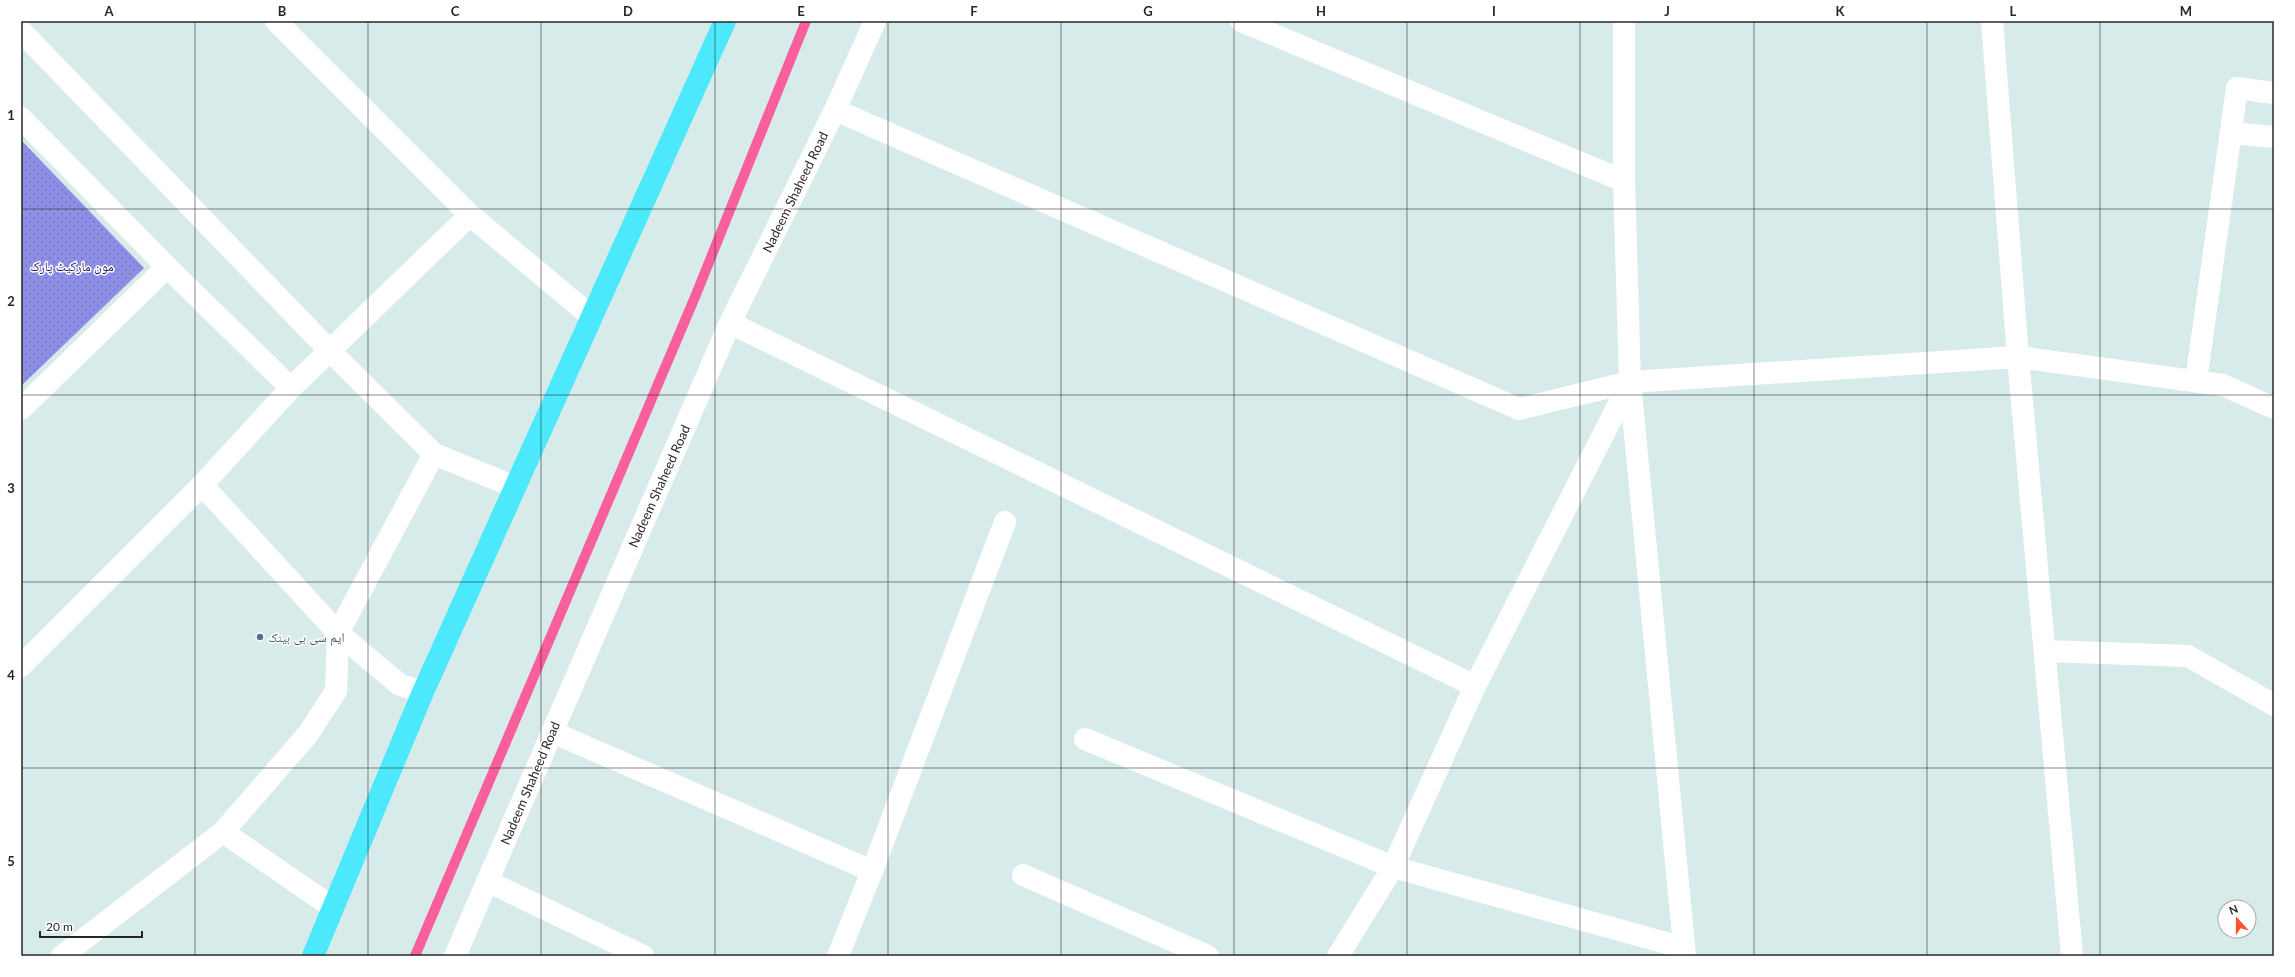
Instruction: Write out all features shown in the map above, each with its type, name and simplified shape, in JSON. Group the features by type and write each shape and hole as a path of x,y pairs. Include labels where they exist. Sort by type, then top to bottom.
{"main road":[{"path":"313,956 332,907 424,692 725,21"}],"street":[{"path":"276,21 470,215 592,317"},
{"name":"Nadeem Shaheed Road","path":"455,956 730,323 835,110 875,21"},
{"path":"1241,21 1624,181"},
{"path":"1085,739 1393,867 1685,952 1630,382 1624,181 1624,21"},
{"path":"1992,21 2018,357 2046,650 2072,956"},
{"path":"21,31 330,351 434,454 515,487"},
{"path":"2196,381 2237,88 2274,93"},
{"path":"835,110 1519,409 1630,382 2018,357 2223,385 2274,408"},
{"path":"21,118 167,267 291,388"},
{"path":"2231,133 2274,137"},
{"path":"21,666 202,485 291,388 470,215"},
{"path":"21,409 167,267"},
{"path":"730,323 1475,686"},
{"path":"1338,956 1393,867 1475,686 1630,382"},
{"path":"62,956 223,832 308,734 336,691 338,633 434,454"},
{"path":"202,485 338,633 400,685 424,692"},
{"path":"838,956 872,871 1005,522"},
{"path":"2046,650 2188,656 2274,705"},
{"path":"552,732 872,871"},
{"path":"223,832 332,907"},
{"path":"1023,875 1208,956"},
{"path":"487,881 643,956"}],"green space":[{"name":"مون مارکیٹ پارک","path":"21,140 144,268 21,386"}],"waterway":[{"path":"415,956 695,297 806,21"}],"place":[{"name":"ایم سی بی بینک","path":"260,637"}]}
